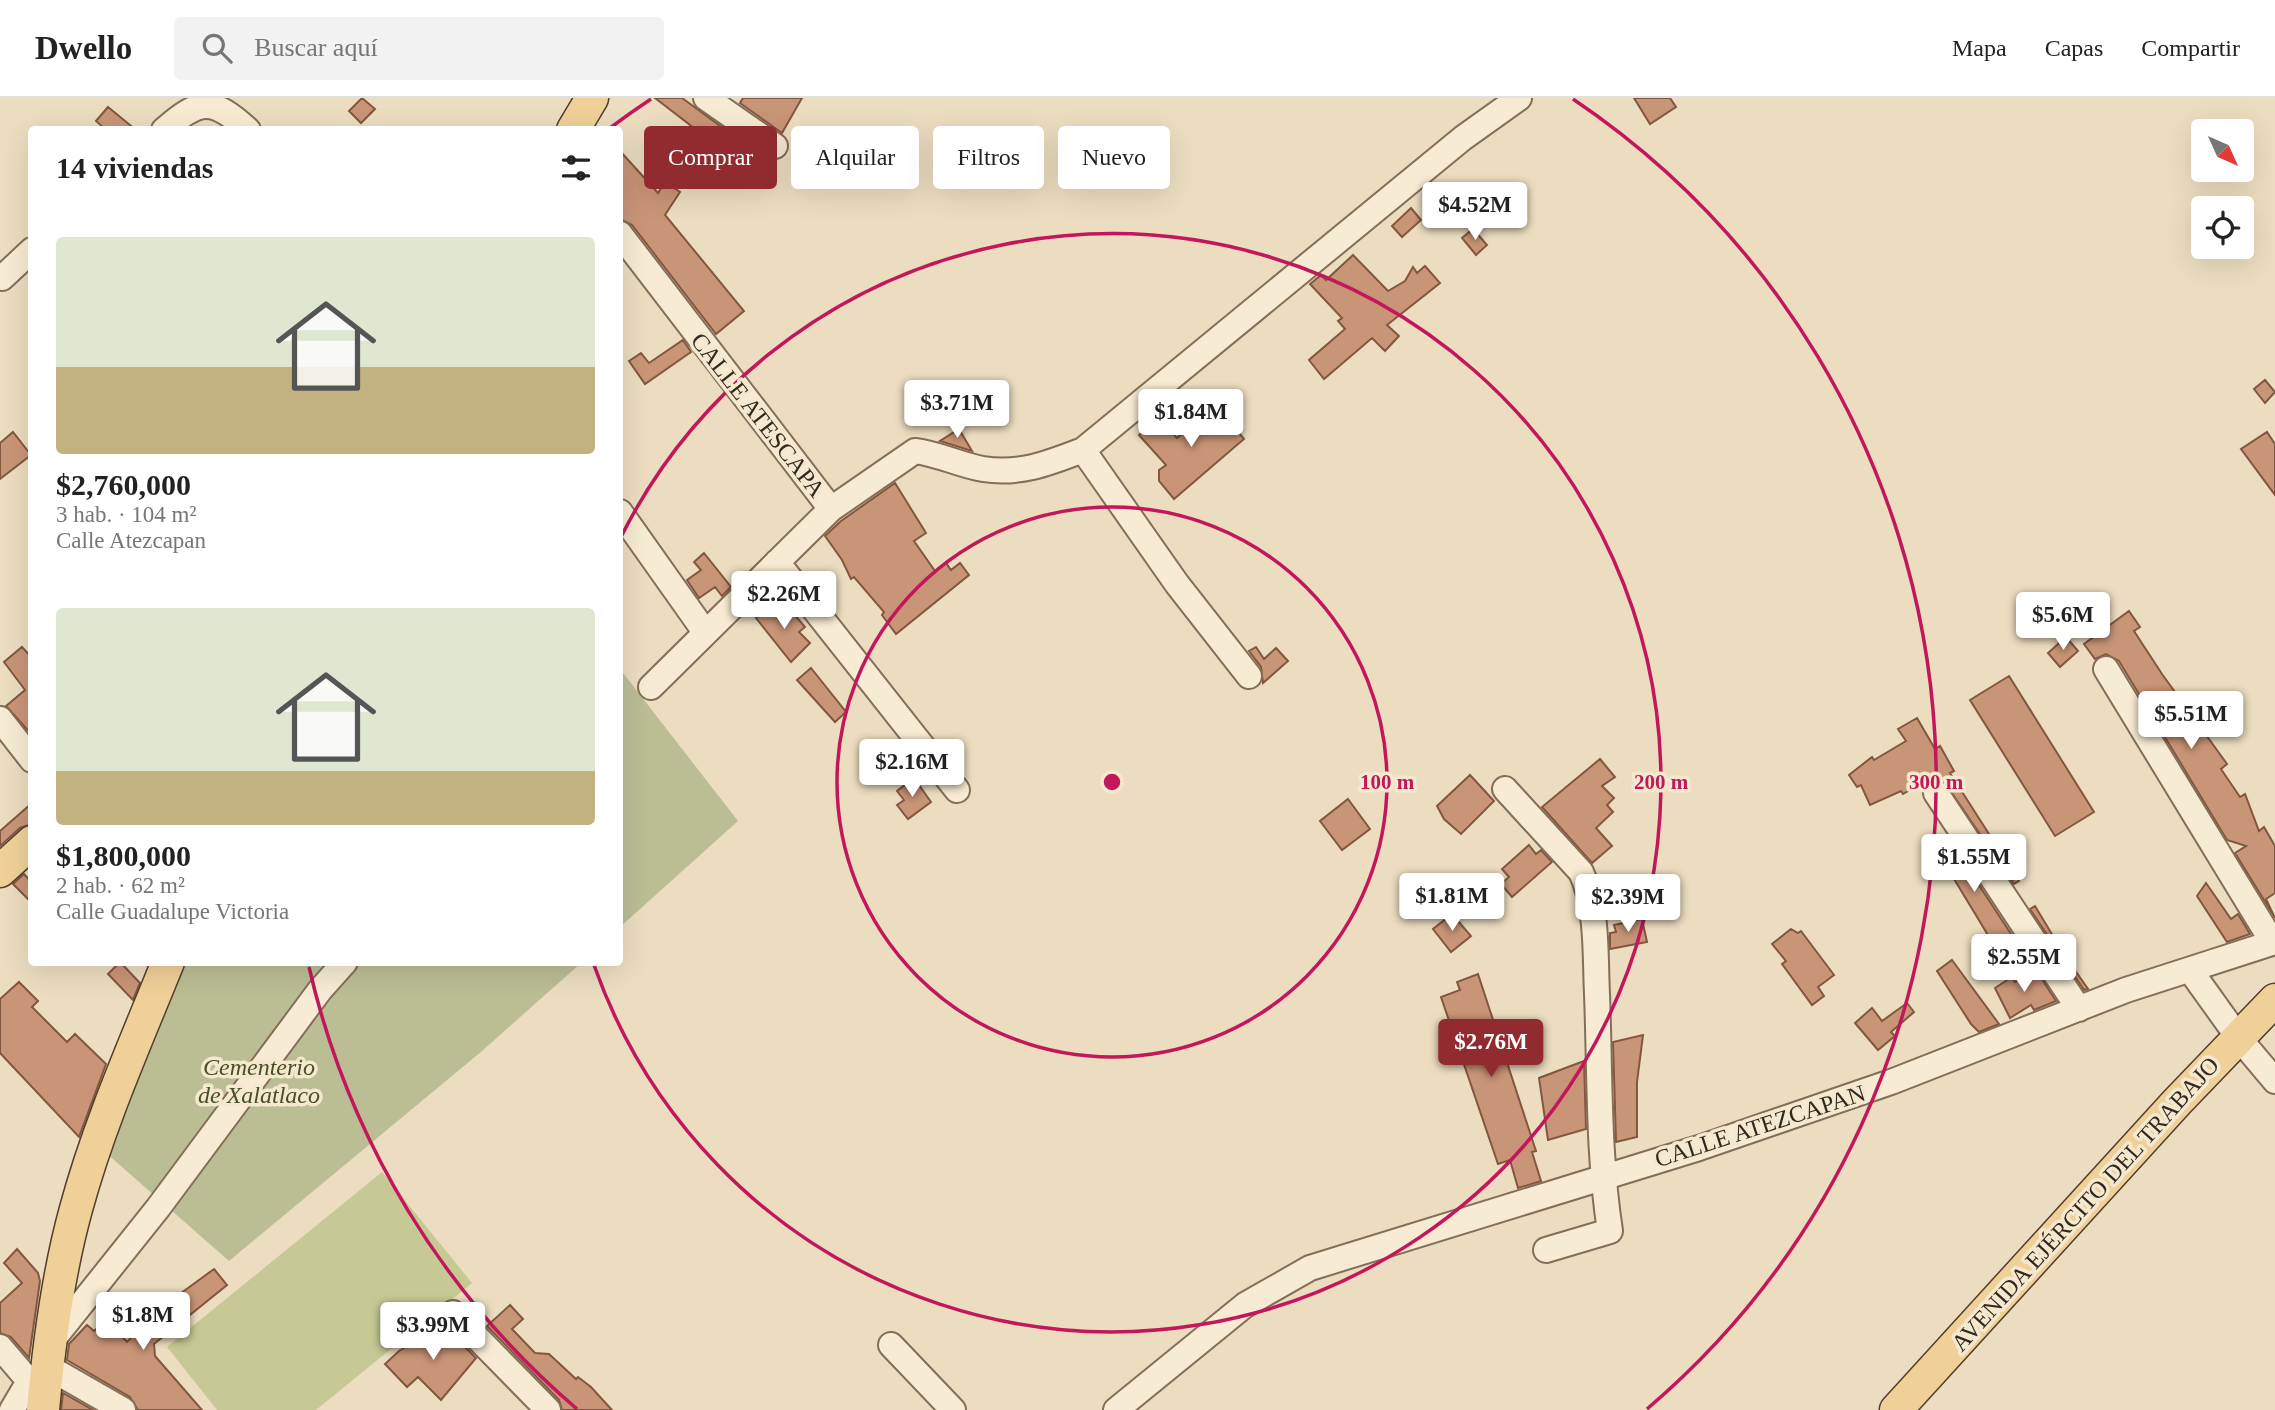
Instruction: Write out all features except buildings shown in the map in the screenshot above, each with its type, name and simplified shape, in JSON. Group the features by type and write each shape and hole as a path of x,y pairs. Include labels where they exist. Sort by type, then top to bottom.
{"main road":[{"path":"575,126 592,98"},
{"path":"0,871 28,846"},
{"path":"43,1377 62,1269 88,1169 109,1108 166,966"},
{"name":"AVENIDA EJÉRCITO DEL TRABAJO","path":"1908,1406 2238,1037 2275,1000"}],"street":[{"path":"706,98 746,126"},
{"name":"CALLE ATESCAPA","path":"623,238 831,509 915,452 933,453 982,469 1012,472 1044,466 1083,450 1463,138 1493,105 1519,98"},
{"path":"169,126 196,105 211,103 228,110 244,126"},
{"path":"2,278 28,254"},
{"path":"1083,450 1177,584 1249,676"},
{"path":"650,687 831,509"},
{"path":"623,516 705,632"},
{"path":"777,562 957,790"},
{"path":"2106,669 2274,942"},
{"path":"0,719 28,755"},
{"path":"1505,789 1572,859 1588,885 1594,936 1602,1176 1610,1231 1546,1250"},
{"path":"1936,793 2079,1009"},
{"name":"CALLE ATEZCAPAN","path":"1116,1410 1245,1305 1310,1268 1699,1148 1891,1083 2079,1009 2274,942"},
{"path":"12,1410 43,1377 158,1208 313,998 341,966"},
{"path":"2190,970 2238,1037 2275,1081"},
{"path":"453,1312 548,1410"},
{"path":"891,1345 953,1410"},
{"path":"0,1347 43,1377 123,1410"}],"green space":[{"path":"623,673 738,821 623,924"},
{"name":"Cementerio de Xalatlaco","path":"174,966 578,966 482,1051 229,1261 106,1153"},
{"path":"382,1172 472,1283 316,1410 217,1410 167,1347"}]}
